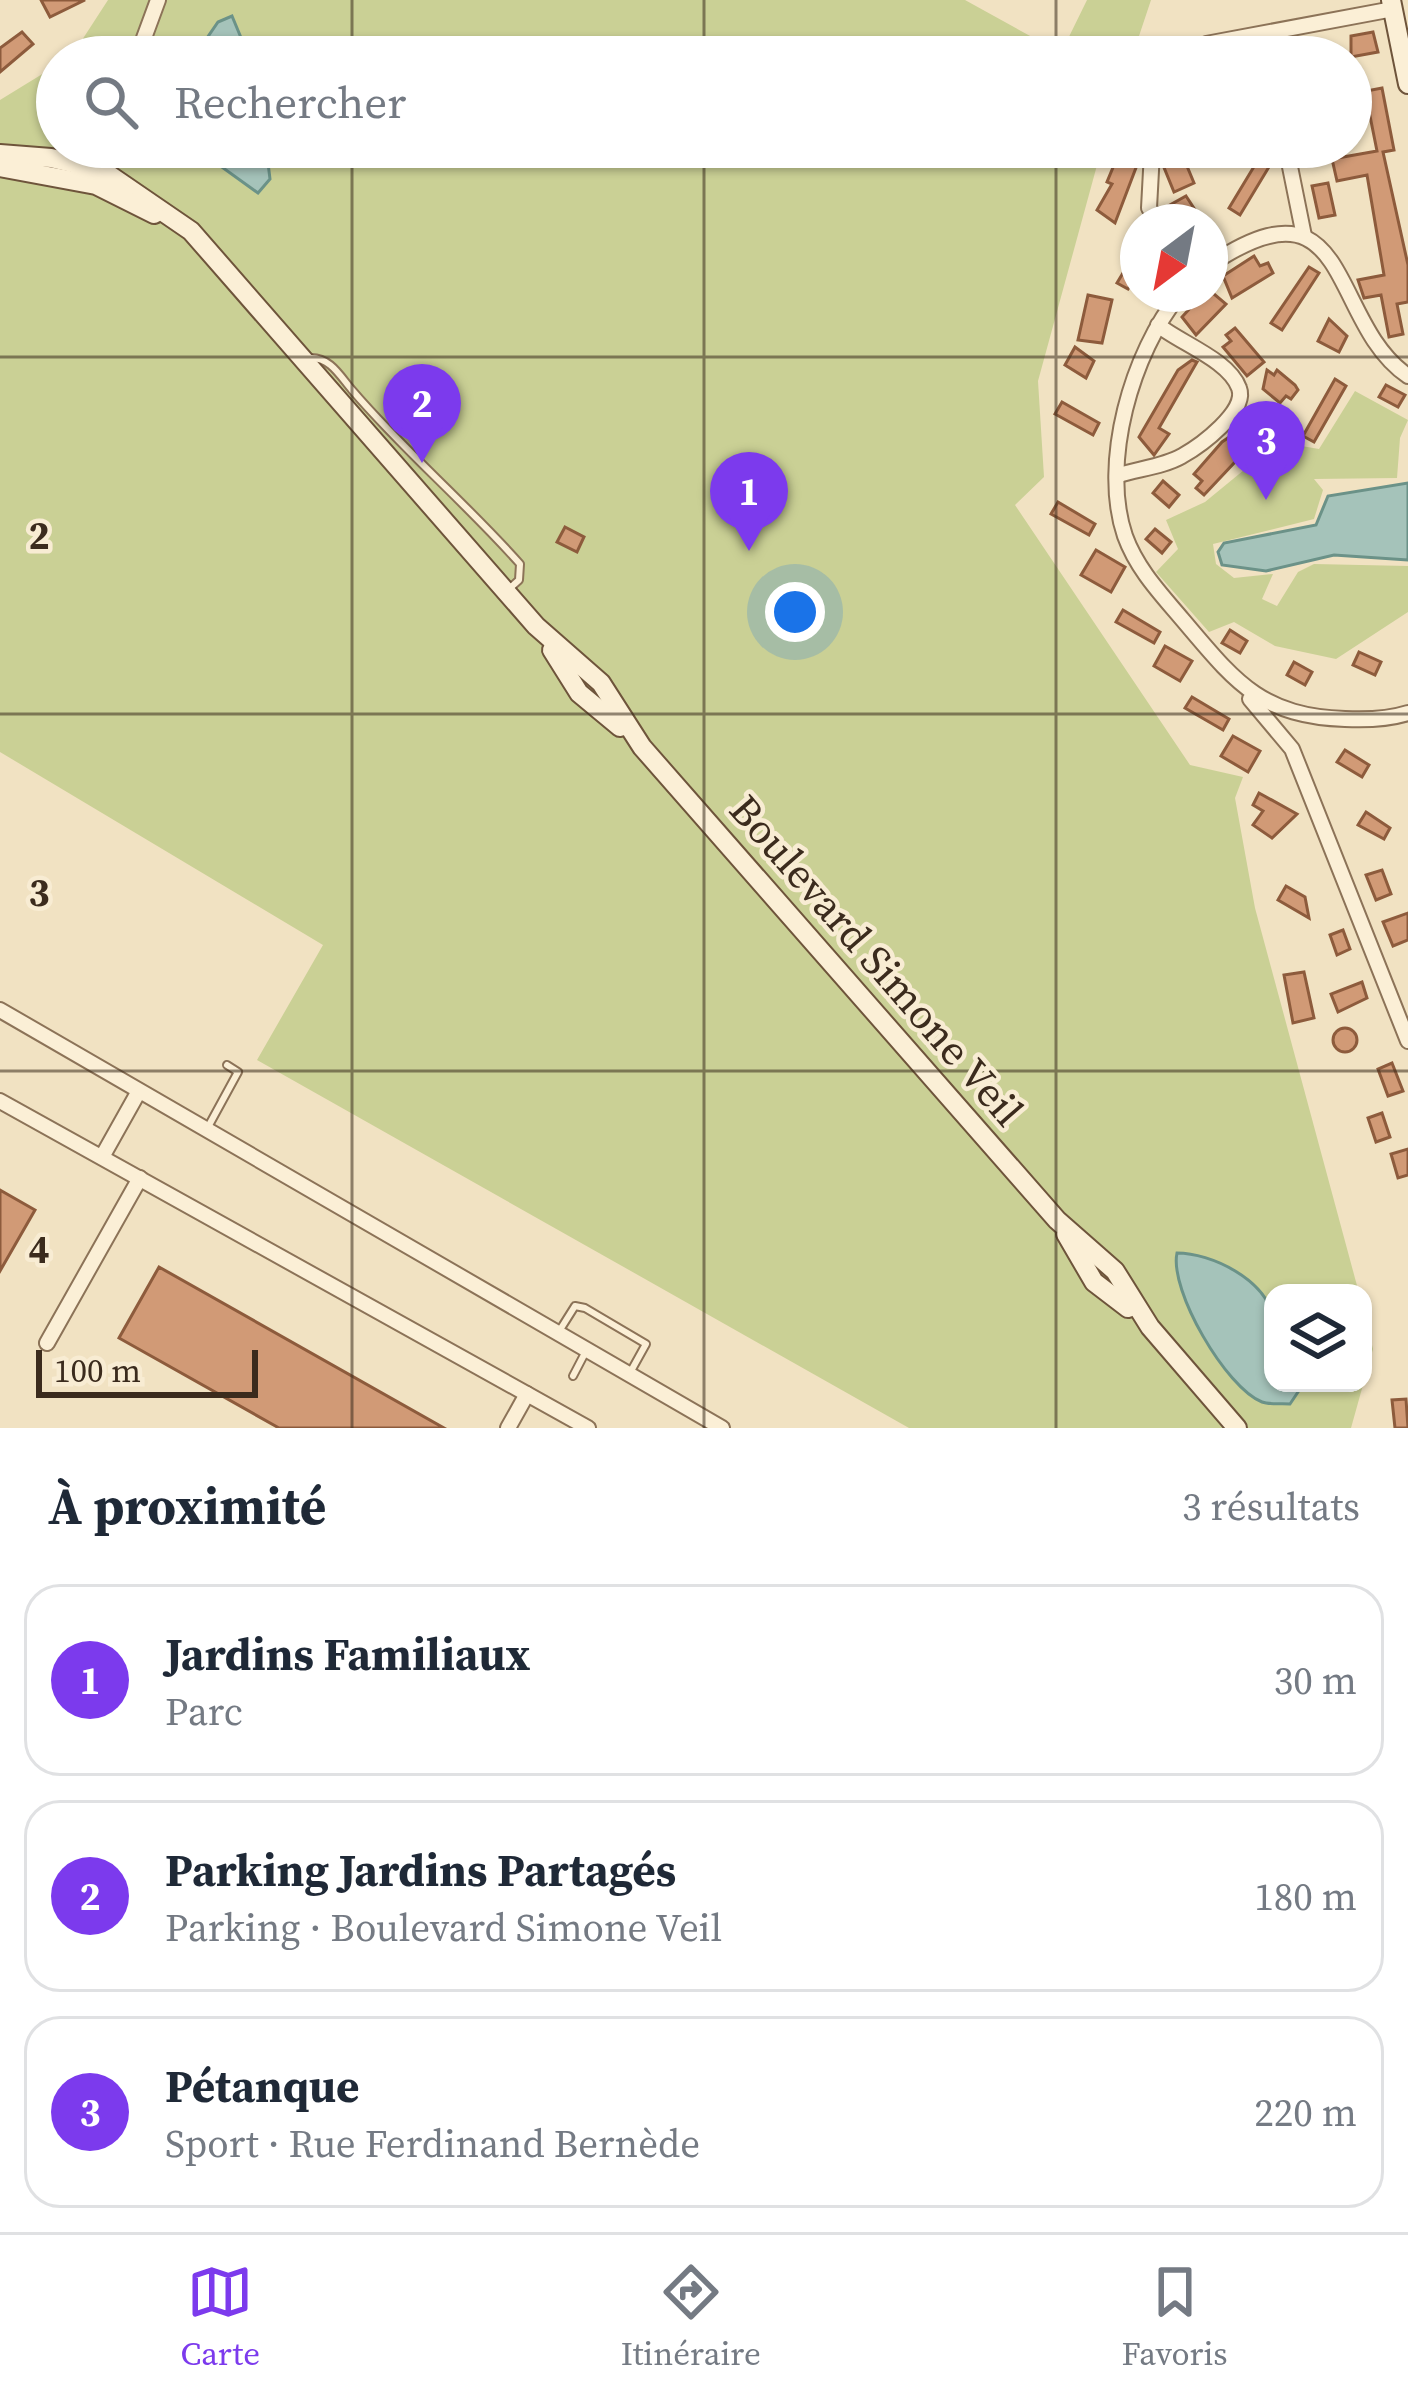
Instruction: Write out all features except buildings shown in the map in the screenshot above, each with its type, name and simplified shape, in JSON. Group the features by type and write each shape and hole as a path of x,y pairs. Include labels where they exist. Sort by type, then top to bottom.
{"main road":[{"path":"1392,4 1408,84"},
{"name":"Boulevard Simone Veil","path":"0,154 36,154"},
{"name":"Boulevard Simone Veil","path":"0,167 44,171 113,193 181,232 240,286"},
{"name":"Boulevard Simone Veil","path":"99,168 191,231 536,626 579,693 642,747 1057,1220 1094,1282 1150,1327 1237,1428"}],"street":[{"path":"144,36 158,0"},
{"path":"1243,36 1392,4"},
{"path":"1149,204 1151,168"},
{"path":"1290,168 1304,236"},
{"path":"1228,256 1265,237 1304,236 1326,250 1341,271 1370,342 1408,376"},
{"path":"1168,312 1133,386 1119,475 1124,534 1139,568 1292,748 1408,1040"},
{"path":"1119,475 1180,457 1235,412 1240,400 1239,386 1222,368 1158,326"},
{"path":"1235,682 1265,704 1307,718 1408,712"},
{"path":"0,1010 722,1428"},
{"path":"102,1157 140,1091"},
{"path":"0,1101 588,1428"},
{"path":"47,1343 140,1178"},
{"path":"508,1428 527,1394"}],"lane":[{"path":"304,358 329,364 407,454 464,501 506,548 521,572 506,592"},
{"path":"207,1130 238,1072 227,1065"},
{"path":"558,1333 574,1306 585,1308 646,1344 629,1374"},
{"path":"573,1376 587,1350"}],"green space":[{"path":"108,0 965,0 1030,36 85,36"},
{"path":"1087,0 1151,0 1139,36 1069,36"},
{"path":"36,78 36,168 1096,168 1038,381 1044,477 1015,505 1190,765 1243,777 1235,798 1255,908 1357,1284 1264,1284 1264,1392 1361,1392 1351,1428 909,1428 257,1060 323,945 0,752 0,100"},
{"path":"1355,391 1408,420 1400,438 1397,478 1314,479 1323,490 1314,519 1213,544 1216,564 1234,578 1273,574 1262,599 1277,606 1298,572 1314,564 1408,566 1408,612 1336,659 1275,646 1234,622 1209,632 1156,572 1178,549 1166,520 1205,502 1278,442 1319,449"}],"water":[{"path":"232,16 240,36 208,36 218,22"},
{"path":"223,168 269,168 270,179 258,193"},
{"path":"1408,483 1408,560 1334,555 1266,571 1222,565 1218,552 1224,543 1316,525 1328,496"},
{"path":"1177,1253 1191,1254 1235,1271 1259,1291 1264,1298 1264,1392 1298,1392 1290,1404 1265,1403 1232,1378 1191,1313 1177,1269"}],"place":[{"name":"Parking Jardins Partagés","path":"422,463"},
{"name":"Pétanque","path":"1266,500"},
{"name":"Jardins Familiaux","path":"749,551"}]}
